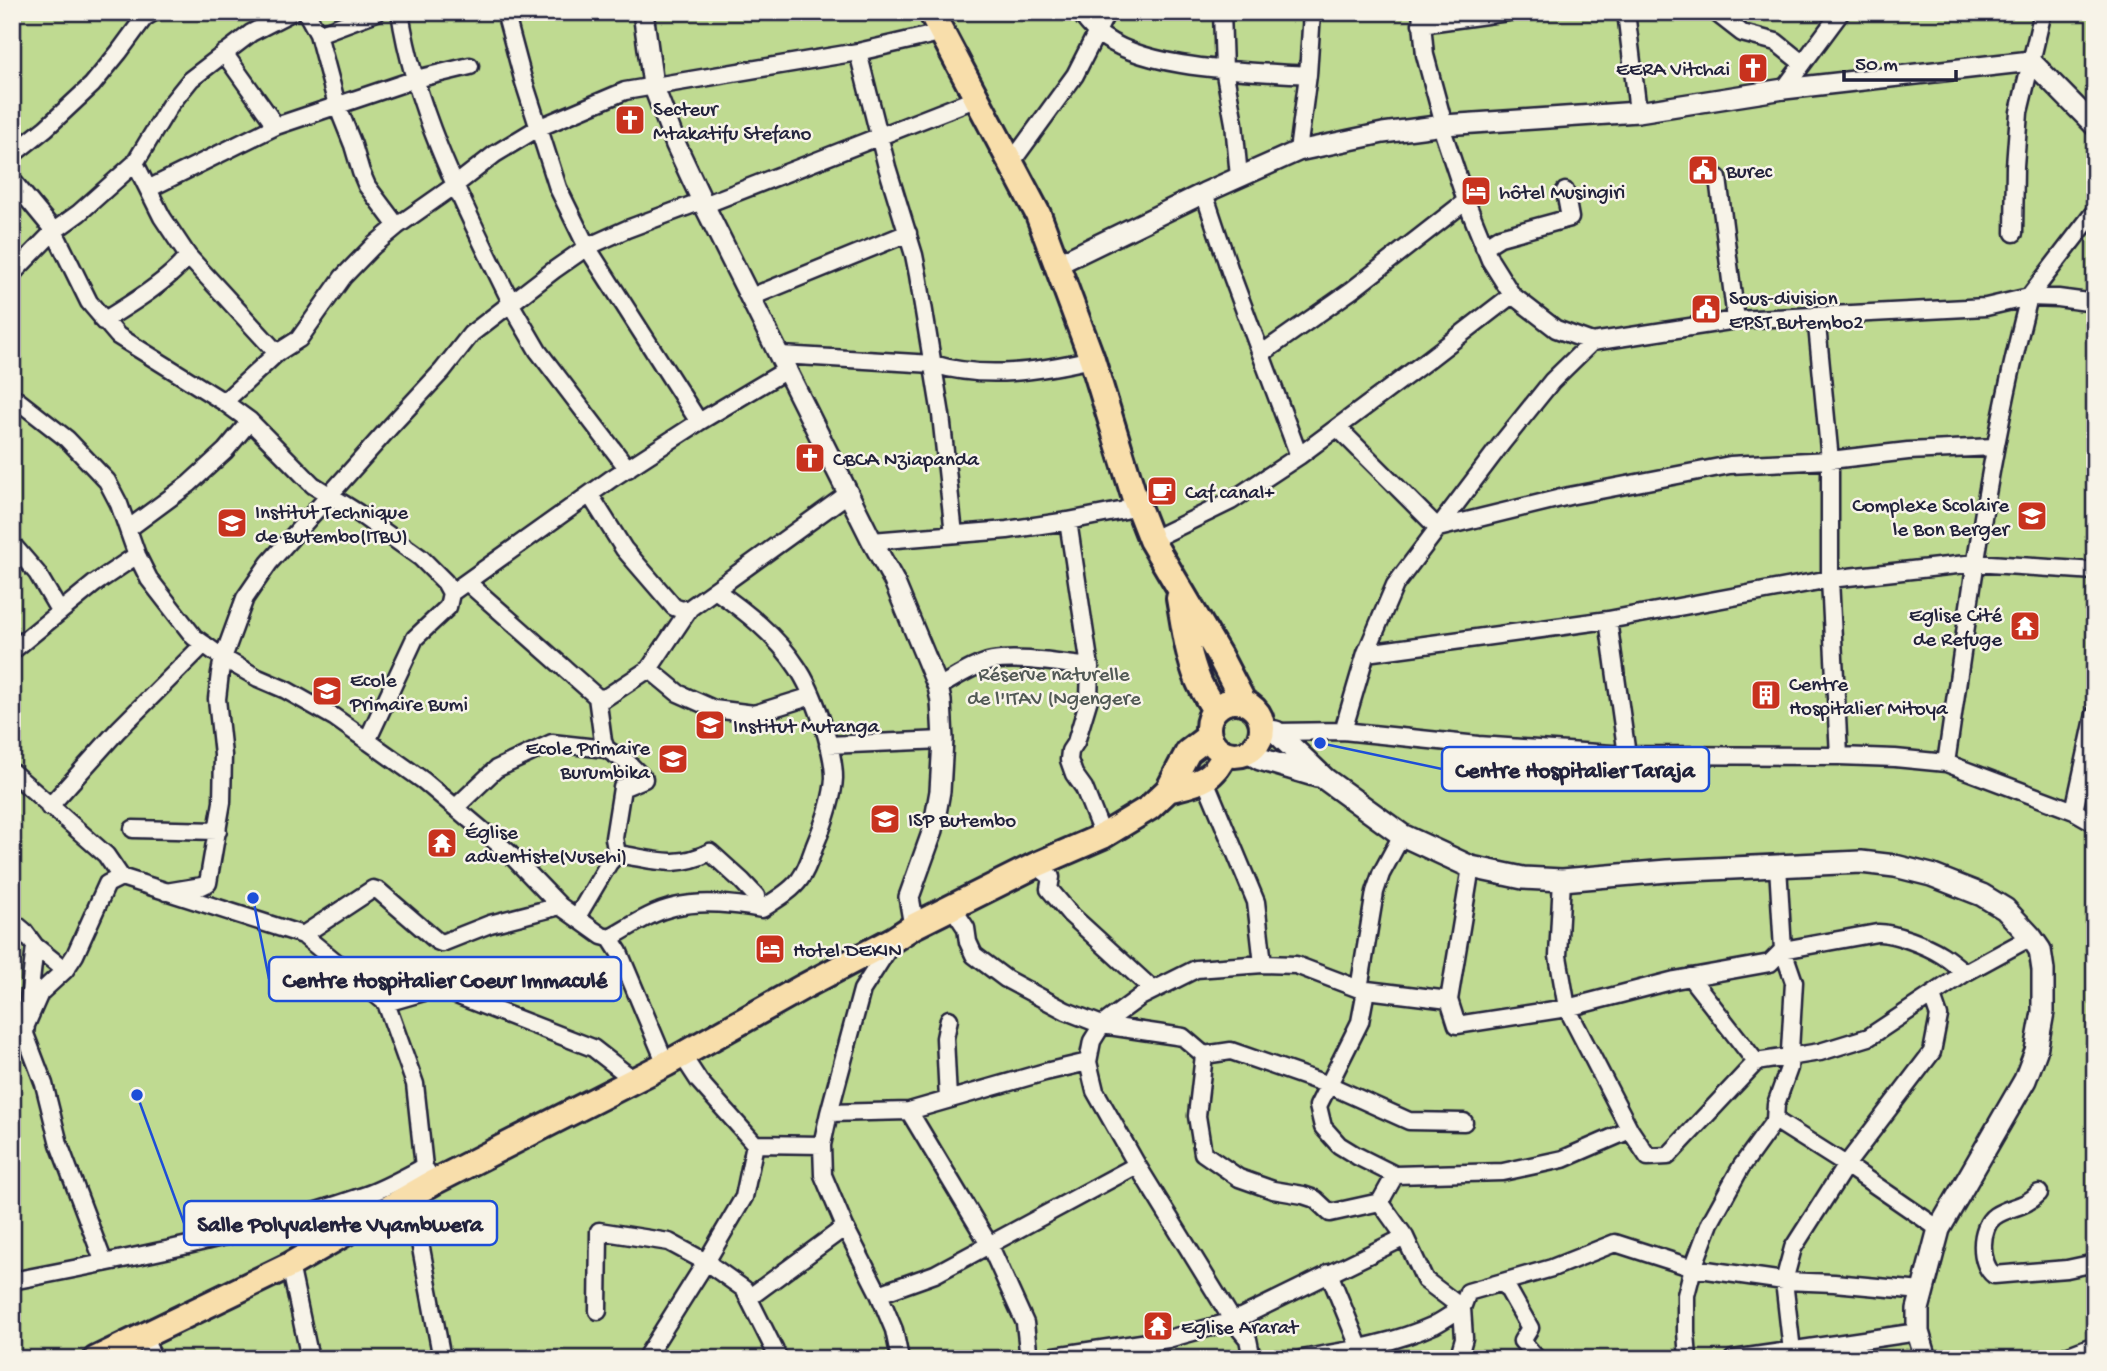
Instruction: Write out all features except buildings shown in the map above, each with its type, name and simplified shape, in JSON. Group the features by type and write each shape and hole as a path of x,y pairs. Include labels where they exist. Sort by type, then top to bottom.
{"highway":[{"path":"935,22 1038,214 1092,359 1135,499 1151,540 1219,655 1242,701"},
{"path":"1177,581 1189,654 1198,681 1214,709"},
{"path":"96,1359 148,1348 411,1195 429,1175 674,1060 904,932 1036,865 1103,836 1149,808 1168,790 1188,752 1255,746 1269,731 1251,705 1242,701 1225,702 1211,713 1207,730 1227,747"},
{"path":"1168,790 1205,780 1219,767 1227,747"}],"main road":[{"path":"1269,731 1325,779 1402,835 1471,867 1524,878 1562,880 1667,871 1861,862 1895,866 1931,875 1982,895 2005,909 2040,950 2043,1012 2036,1051 2025,1080 1939,1229 1918,1309 1918,1332 1926,1359"},
{"path":"1227,747 1325,779"}],"street":[{"path":"12,156 92,85 144,18 155,12"},
{"path":"12,274 54,230 79,213 135,163 170,105 191,79 251,33 292,12"},
{"path":"306,12 318,34 337,105 367,186 397,226"},
{"path":"318,34 377,12"},
{"path":"400,12 416,79 454,186 511,303 538,351 628,469"},
{"path":"505,12 558,188 587,247 699,422"},
{"path":"643,12 653,85 676,145 894,581 938,687 943,740 940,791 933,830 909,897 904,932 862,990 822,1145 823,1175 845,1227 879,1294 894,1330 900,1359"},
{"path":"1079,12 1098,33 1129,51 1172,63 1308,75"},
{"path":"1011,163 1075,75 1107,12"},
{"path":"1222,12 1224,69 1234,122 1239,177"},
{"path":"1298,151 1308,75 1312,12"},
{"path":"1508,12 1421,18 1425,55 1444,125 1444,135 1466,201 1490,260 1512,295 1556,329 1592,342 1736,320 1986,307 2029,296 2087,300 2095,303"},
{"path":"1626,12 1639,112"},
{"path":"1714,12 1742,33 1776,42 1802,63"},
{"path":"1784,89 1841,12"},
{"path":"2014,233 2019,112 2043,12"},
{"path":"224,402 277,353 299,339 343,277 397,226 495,154 538,128 625,91 858,52 935,22"},
{"path":"224,52 276,126"},
{"path":"858,52 878,136 908,233 922,294 945,449 954,534"},
{"path":"1058,264 1298,151 1383,133 1444,125 1639,112 1784,89 2031,61"},
{"path":"2031,61 2095,126"},
{"path":"148,189 276,126 416,79 470,66"},
{"path":"166,892 208,883 222,802 223,755 217,699 223,658 245,598 269,562 442,371 471,334 587,247 627,229 704,203 975,99"},
{"path":"135,163 162,217 188,257 277,353"},
{"path":"1718,178 1736,320"},
{"path":"12,180 54,230 89,302 118,336 250,421 313,485 421,558 445,582 451,593 448,607 415,638 366,741"},
{"path":"1484,247 1500,237 1570,218 1564,191"},
{"path":"1204,193 1299,456"},
{"path":"1261,354 1352,290 1466,201"},
{"path":"1946,762 1994,447 2029,296 2095,211"},
{"path":"751,297 908,233"},
{"path":"103,320 180,267 188,257"},
{"path":"1151,540 1231,501 1299,456 1512,295"},
{"path":"1816,315 1830,460 1830,579 1839,756"},
{"path":"1343,731 1366,653 1395,585 1552,381 1592,342"},
{"path":"451,593 784,362 933,364 956,371 998,372 1046,370 1092,359"},
{"path":"12,396 67,439 107,481 149,579 188,631 223,658 334,716 424,781 508,852 560,906 602,936 610,938 641,920 673,907 699,904 743,905 762,909 791,889 802,877 824,824 834,778 828,745 812,695 797,667 772,638 743,610 715,590"},
{"path":"128,529 189,484 225,451 250,421"},
{"path":"1338,428 1438,528"},
{"path":"1438,528 1569,496 1730,465 1994,447"},
{"path":"467,582 597,697 605,698 649,669 690,608 849,493"},
{"path":"590,495 624,549 674,607 682,610 690,608"},
{"path":"872,541 1007,530 1068,521 1125,510 1135,499"},
{"path":"1068,521 1090,667 1089,699 1069,760 1074,774 1084,788 1103,836"},
{"path":"12,544 37,573 60,612"},
{"path":"12,651 94,584 137,555"},
{"path":"1366,653 1608,620 1830,579 1975,563 2095,571"},
{"path":"1608,620 1627,755"},
{"path":"50,807 118,730 204,644"},
{"path":"938,687 993,661 1015,660 1090,667"},
{"path":"649,669 678,693 714,709 754,714 812,695"},
{"path":"597,697 606,749"},
{"path":"2074,811 2095,714"},
{"path":"1269,731 1343,731 1478,745 1627,755 1839,756 1946,762 2074,811 2095,823"},
{"path":"828,745 943,740"},
{"path":"456,807 496,769 552,743 606,749 627,762 644,779 622,788 614,838 617,854"},
{"path":"12,772 106,855 121,877 303,935 386,1003 415,1084 429,1175 240,1232 12,1281"},
{"path":"1205,780 1256,902 1264,964"},
{"path":"133,828 218,831"},
{"path":"1402,835 1381,874 1375,892 1360,1022 1318,1106 1323,1127 1339,1145 1395,1175 1503,1172 1563,1159 1629,1130"},
{"path":"617,854 670,864 696,859 710,852 756,896 754,907"},
{"path":"577,917 617,854"},
{"path":"1036,865 1051,877 1049,889 1070,914 1153,990"},
{"path":"1688,1359 1686,1295 1693,1268 1710,1223 1741,1167 1775,1120 1776,1104 1788,1068 1794,982 1783,950 1778,866"},
{"path":"1471,867 1449,1000 1457,1025 1567,1008 1690,977 1770,964 1783,950 1884,932 1942,955 1965,973"},
{"path":"19,1026 40,993 65,970 75,955 107,884 121,877"},
{"path":"1562,880 1558,956 1567,1008 1629,1130 1648,1157 1668,1156 1756,1062 1820,1052 1869,1037 1965,973 2031,937"},
{"path":"303,935 373,889 379,891 437,942 442,943 490,924 560,906"},
{"path":"952,907 966,928 968,942 975,955 1006,979 1066,1011 1102,1025 1183,1037 1204,1055 1231,1051 1329,1085 1409,1121 1464,1122"},
{"path":"12,921 35,946 65,970"},
{"path":"610,938 674,1060 699,1081 755,1144 822,1145"},
{"path":"35,946 19,1026 25,1034 44,1084 59,1144 104,1263"},
{"path":"1252,1359 1248,1339 1233,1321 1095,1091 1088,1062 1092,1041 1102,1025 1153,990 1196,969 1264,964 1296,965 1363,989 1449,1000"},
{"path":"1690,977 1756,1062"},
{"path":"386,1003 438,988 593,1048 634,1080"},
{"path":"1793,1355 1784,1281 1793,1248 1846,1166 1932,1052 1939,1016 1932,996"},
{"path":"948,1099 945,1038 949,1019"},
{"path":"1204,1055 1197,1116 1203,1153 1239,1178 1273,1190 1315,1199 1330,1213 1380,1202 1395,1175"},
{"path":"829,1112 909,1111 1088,1062"},
{"path":"909,1111 990,1246 1025,1323 1029,1359"},
{"path":"1775,1120 1939,1229"},
{"path":"645,1359 744,1197 755,1144"},
{"path":"879,1294 935,1275 1137,1165"},
{"path":"2039,1193 2031,1202 1995,1216 1989,1222 1983,1241 1987,1270 1994,1275 2067,1269 2095,1263"},
{"path":"411,1195 442,1359"},
{"path":"1380,1202 1405,1237 1425,1280 1462,1308"},
{"path":"750,1297 845,1227"},
{"path":"598,1311 599,1231 669,1242 706,1262 744,1289 778,1358"},
{"path":"1035,1359 1168,1339 1233,1321 1405,1237"},
{"path":"1458,1359 1464,1338 1462,1308 1468,1292 1552,1268 1615,1242 1693,1268 1784,1281 1922,1291"},
{"path":"290,1265 310,1359"},
{"path":"1329,1273 1361,1354"},
{"path":"1504,1282 1530,1328 1522,1341 1536,1359"},
{"path":"1301,1359 1361,1354 1435,1324 1462,1308"},
{"path":"1733,1359 1793,1355 1875,1336 1918,1332"},
{"path":"2058,1359 2095,1345"}],"green space":[{"name":"Réserve naturelle de l'ITAV (Ngengere","path":"12,12 2095,12 2095,1359 12,1359"}],"place":[{"name":"EERA Vitchai","path":"1753,68"},
{"name":"Secteur Mtakatifu Stefano","path":"630,120"},
{"name":"Burec","path":"1703,170"},
{"name":"hôtel Musingiri","path":"1476,191"},
{"name":"Sous-division EPST Butembo2","path":"1706,309"},
{"name":"CBCA Nziapanda","path":"810,458"},
{"name":"Caf canal+","path":"1162,491"},
{"name":"Complexe Scolaire le Bon Berger","path":"2032,516"},
{"name":"Institut Technique de Butembo(ITBU)","path":"232,523"},
{"name":"Eglise Cité de Refuge","path":"2025,626"},
{"name":"Ecole Primaire Bumi","path":"327,691"},
{"name":"Centre Hospitalier Mitoya","path":"1766,695"},
{"name":"Institut Mutanga","path":"710,725"},
{"name":"Centre Hospitalier Taraja","path":"1320,743"},
{"name":"Ecole Primaire Burumbika","path":"673,759"},
{"name":"ISP Butembo","path":"885,819"},
{"name":"Église adventiste(Vusehi)","path":"442,843"},
{"name":"Centre Hospitalier Coeur Immaculé","path":"253,898"},
{"name":"Hotel DEKIN","path":"770,949"},
{"name":"Salle Polyvalente Vyambwera","path":"137,1095"},
{"name":"Eglise Ararat","path":"1158,1326"}]}
